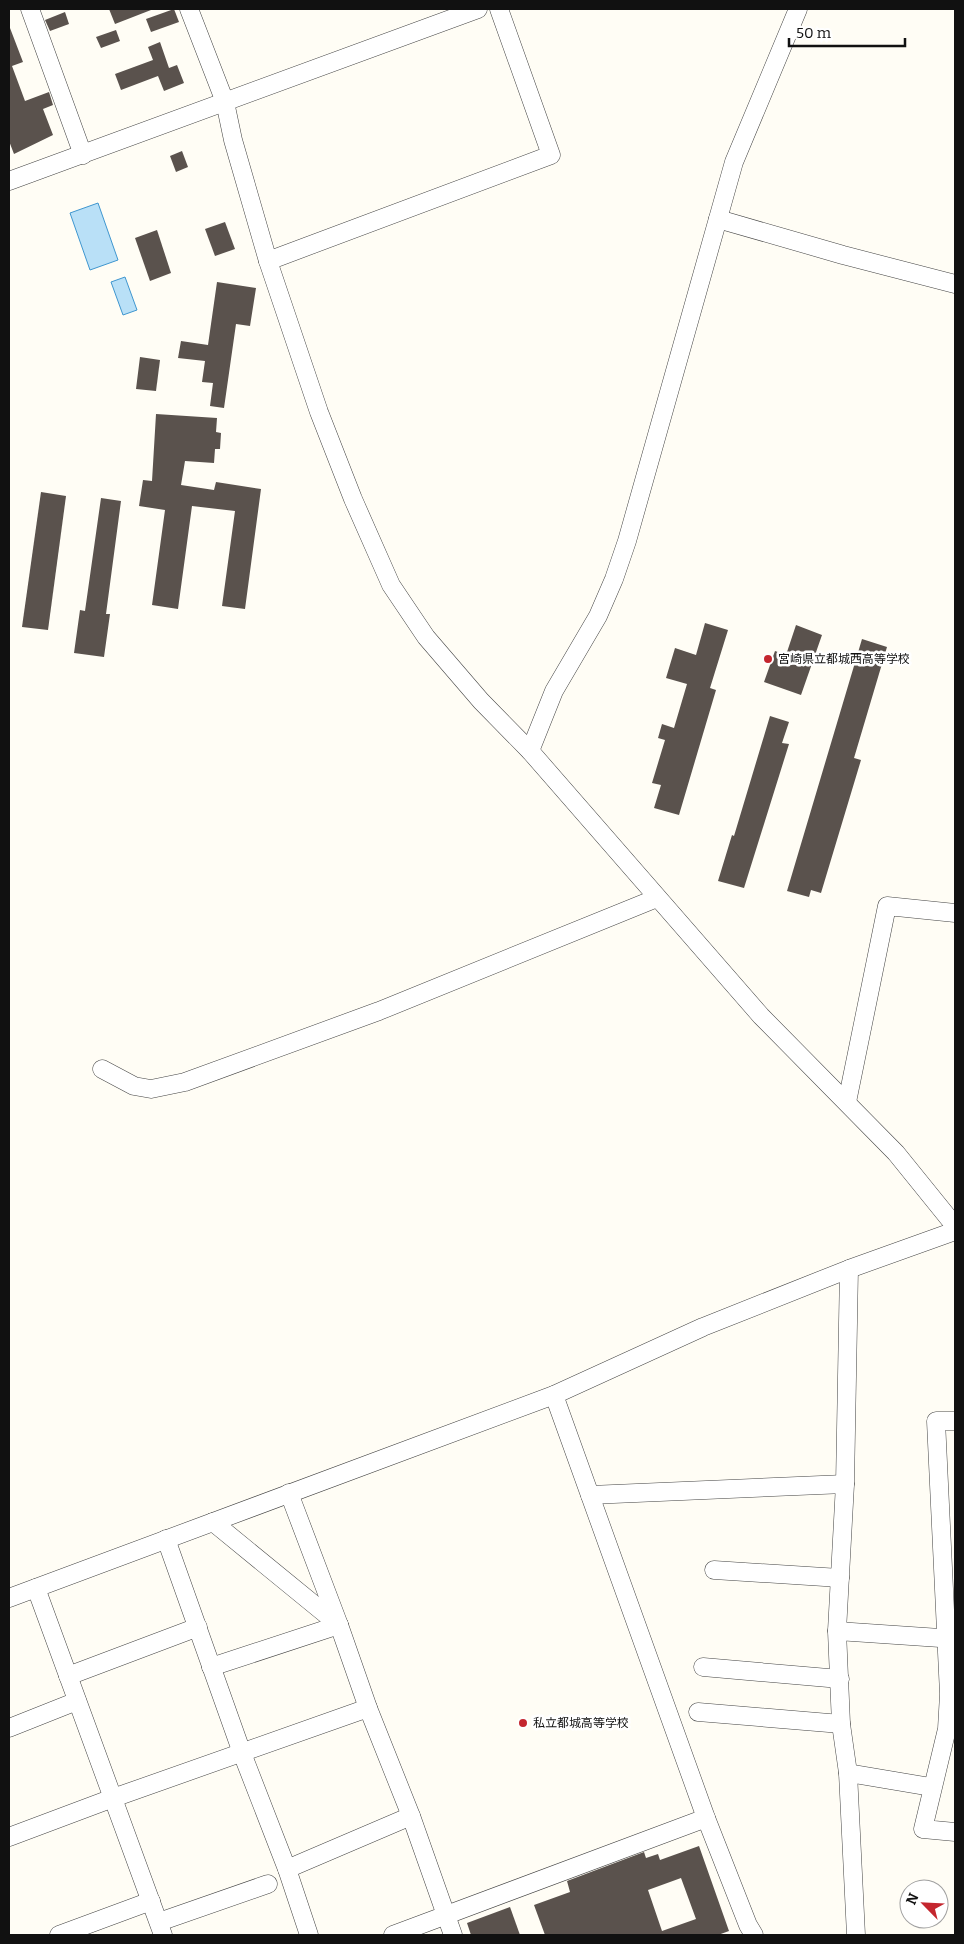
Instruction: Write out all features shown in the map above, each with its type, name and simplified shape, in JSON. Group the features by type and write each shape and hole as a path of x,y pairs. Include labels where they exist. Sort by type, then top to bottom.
{"street":[{"path":"30,9 83,155"},
{"path":"189,9 225,102 233,140 268,261 319,412 353,499 391,585 426,636 481,701 530,751 761,1016 896,1153 955,1226"},
{"path":"9,182 478,9"},
{"path":"268,261 551,155 499,9"},
{"path":"530,751 554,691 598,616 614,579 627,541 734,162 798,9"},
{"path":"718,219 843,255 955,284"},
{"path":"102,1069 134,1086 151,1089 185,1082 379,1011 657,898"},
{"path":"847,1102 887,906 955,913"},
{"path":"9,1598 554,1395 703,1326 849,1269 955,1231"},
{"path":"849,1269 845,1484 837,1631 841,1724 848,1774 856,1935"},
{"path":"554,1395 706,1818 748,1925 754,1935"},
{"path":"955,1421 936,1421 949,1556 951,1639 949,1694 951,1730 931,1787 923,1828 955,1832"},
{"path":"590,1495 845,1484"},
{"path":"288,1493 339,1625 368,1708 411,1816 453,1935"},
{"path":"213,1522 339,1625"},
{"path":"166,1539 309,1935"},
{"path":"714,1570 840,1578"},
{"path":"36,1588 161,1929 268,1884"},
{"path":"211,1667 339,1625"},
{"path":"68,1676 198,1627"},
{"path":"837,1631 951,1639"},
{"path":"704,1667 840,1679"},
{"path":"9,1728 77,1701"},
{"path":"9,1837 113,1798 368,1708"},
{"path":"698,1712 841,1724"},
{"path":"848,1774 931,1787"},
{"path":"286,1868 411,1816"},
{"path":"393,1935 706,1818"},
{"path":"59,1935 151,1901"}],"water":[{"path":"98,203 118,260 90,270 70,213"},
{"path":"125,277 137,310 123,315 111,282"}],"building":[{"path":"109,9 151,9 151,10 115,24"},
{"path":"174,9 179,22 151,32 146,19"},
{"path":"65,12 69,24 50,31 45,20"},
{"path":"9,28 23,62 12,66 25,101 49,92 53,105 43,109 53,135 14,154 9,141"},
{"path":"116,30 120,41 101,48 96,37"},
{"path":"160,42 169,68 177,65 184,83 164,91 158,76 121,90 115,74 153,60 148,47"},
{"path":"182,151 188,167 176,172 170,156"},
{"path":"225,222 235,249 215,256 205,229"},
{"path":"157,230 171,273 150,281 135,238"},
{"path":"217,282 256,288 250,326 236,324 224,408 210,406 213,383 202,382 205,361 178,358 181,341 208,345"},
{"path":"140,357 160,360 156,391 136,389"},
{"path":"156,414 217,418 216,432 221,433 220,449 215,449 214,463 185,461 181,485 214,490 216,482 261,489 245,609 222,606 235,511 192,506 178,609 152,605 165,510 139,506 143,480 152,481"},
{"path":"41,492 66,496 48,630 22,627"},
{"path":"101,498 121,501 106,614 110,614 104,657 74,653 80,610 85,611"},
{"path":"705,623 728,630 710,688 716,690 679,815 654,808 661,785 652,783 665,740 658,738 662,724 674,728 687,684 666,678 675,648 696,655"},
{"path":"796,625 822,635 801,695 764,682 775,651 786,655"},
{"path":"862,639 887,647 854,758 861,760 821,893 811,890 809,897 787,891"},
{"path":"770,716 789,722 782,743 789,744 744,888 718,881 732,835 734,836"},
{"path":"699,1846 729,1931 718,1935 545,1935 534,1905 570,1892 567,1881 644,1852 646,1858 658,1854 660,1860","holes":["681,1878 696,1919 662,1931 648,1890"]},
{"path":"510,1907 520,1935 471,1935 467,1923"}],"place":[{"name":"宮崎県立都城西高等学校","path":"768,659"},
{"name":"私立都城高等学校","path":"523,1723"}]}
